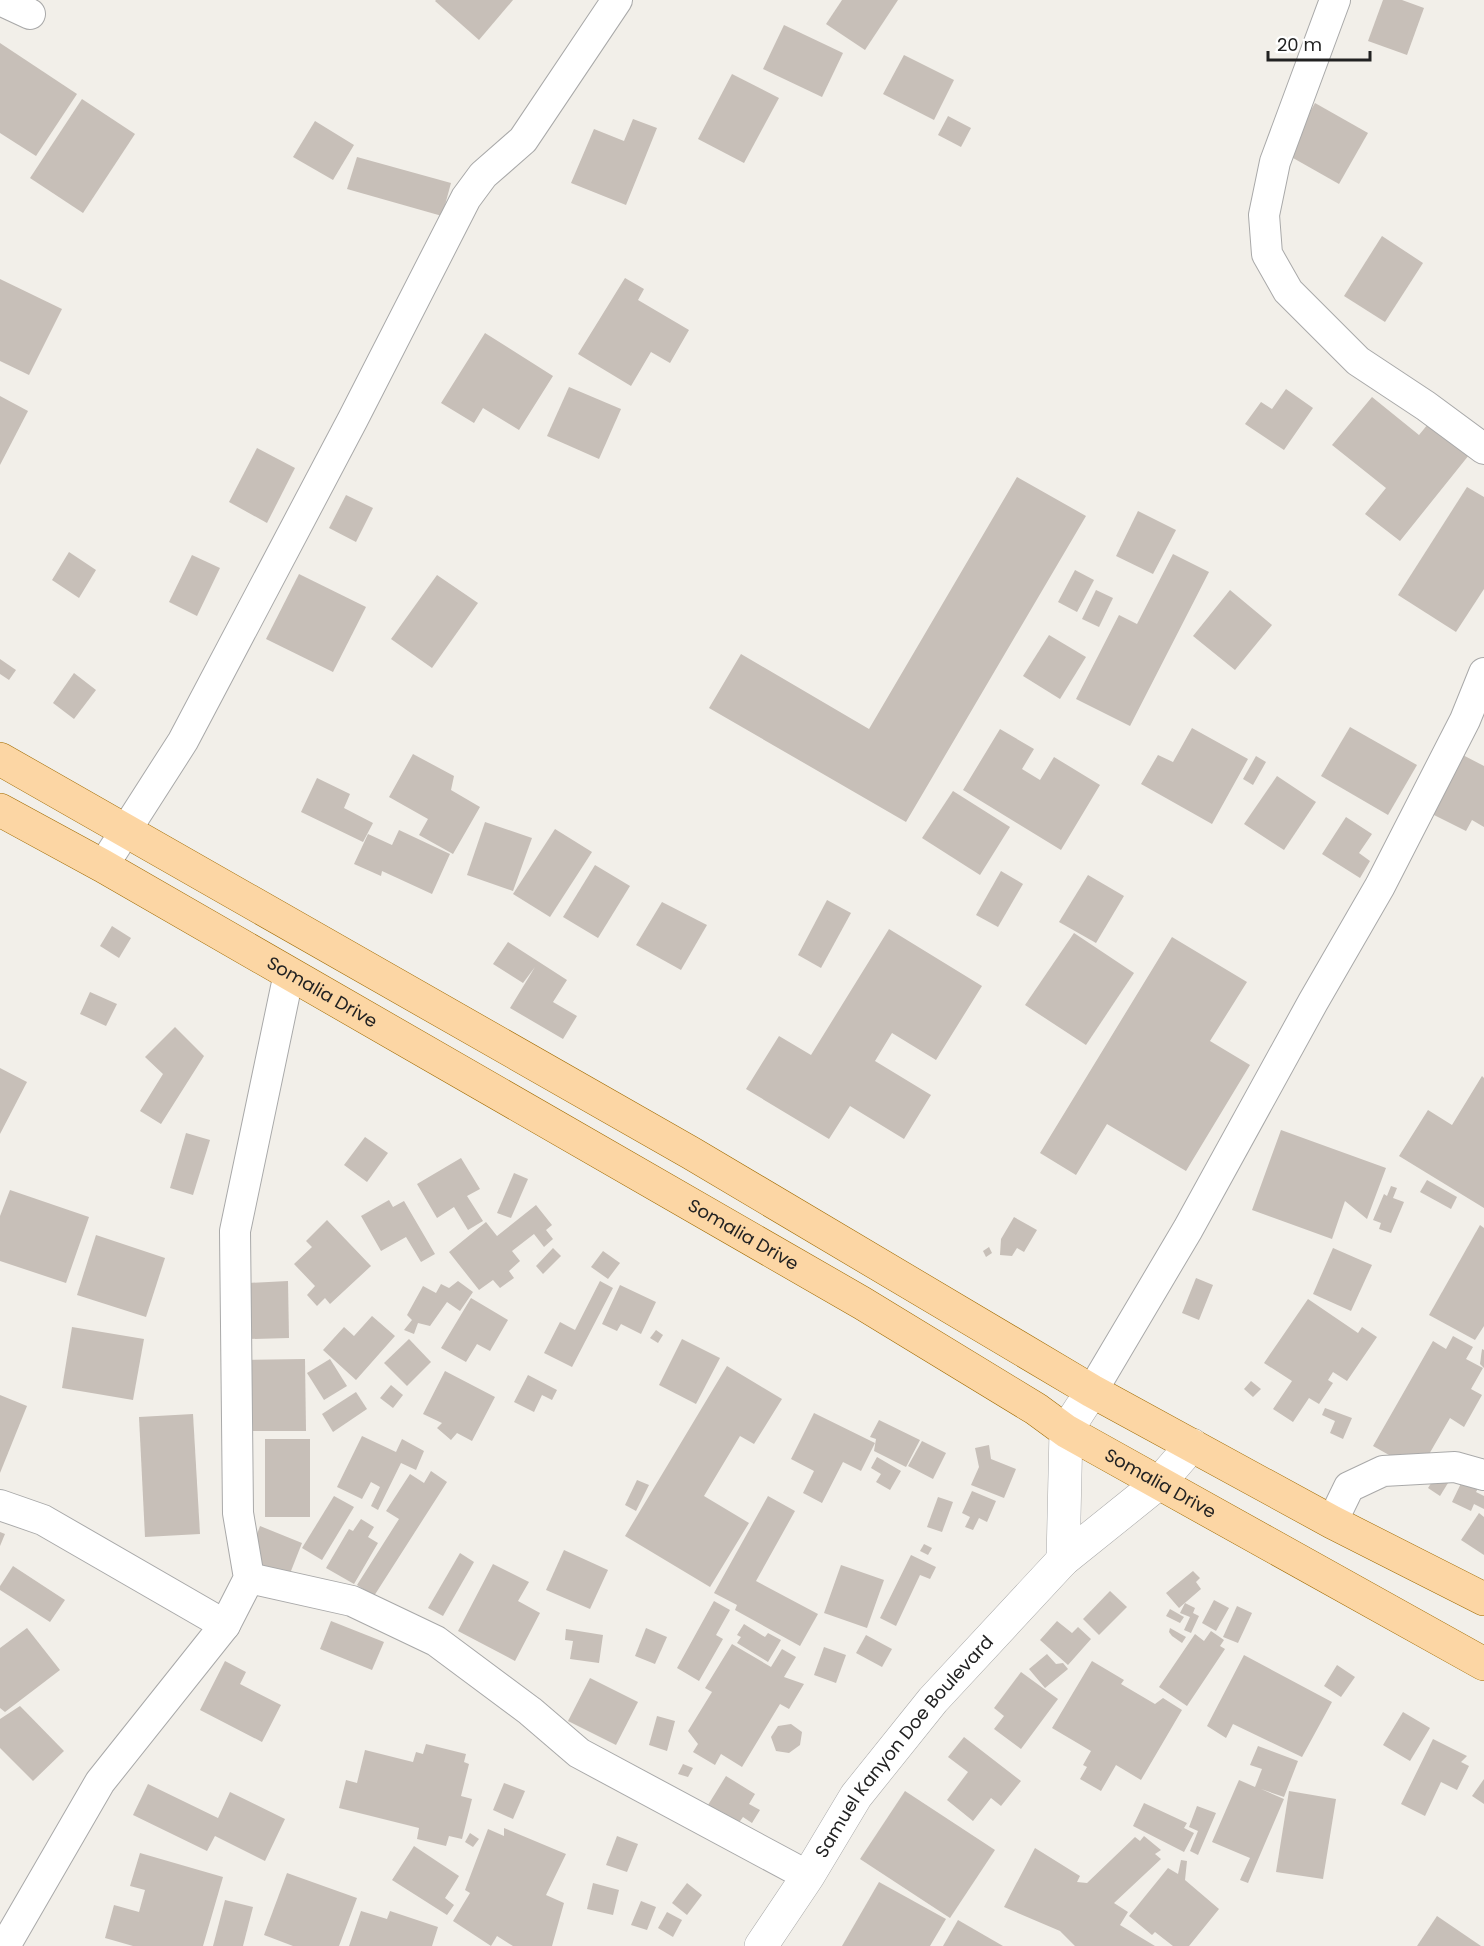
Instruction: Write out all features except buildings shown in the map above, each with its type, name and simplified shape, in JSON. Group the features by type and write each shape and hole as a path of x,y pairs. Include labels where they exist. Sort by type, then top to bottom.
{"main road":[{"path":"0,759 681,1147 1092,1391 1332,1522 1484,1599"},
{"name":"Somalia Drive","path":"0,810 103,866 862,1303 1036,1409 1066,1431 1484,1664"}],"street":[{"path":"0,0 30,14"},
{"path":"103,866 189,730 359,409 466,198 483,175 523,140 617,0"},
{"path":"1335,0 1275,162 1264,216 1267,254 1288,291 1358,361 1426,406 1484,449"},
{"path":"1063,1560 1066,1431 1188,1229 1313,1002 1474,725 1484,673"},
{"path":"5,1946 100,1782 225,1625 249,1578 238,1514 235,1231 289,973"},
{"name":"Samuel Kanyon Doe Boulevard","path":"761,1946 856,1796 926,1709 1063,1560 1160,1482 1192,1445"},
{"path":"1332,1522 1349,1487 1383,1472 1455,1467 1484,1475"},
{"path":"0,1505 43,1520 225,1625"},
{"path":"249,1578 352,1601 436,1641 530,1711 579,1753 808,1875"}]}
